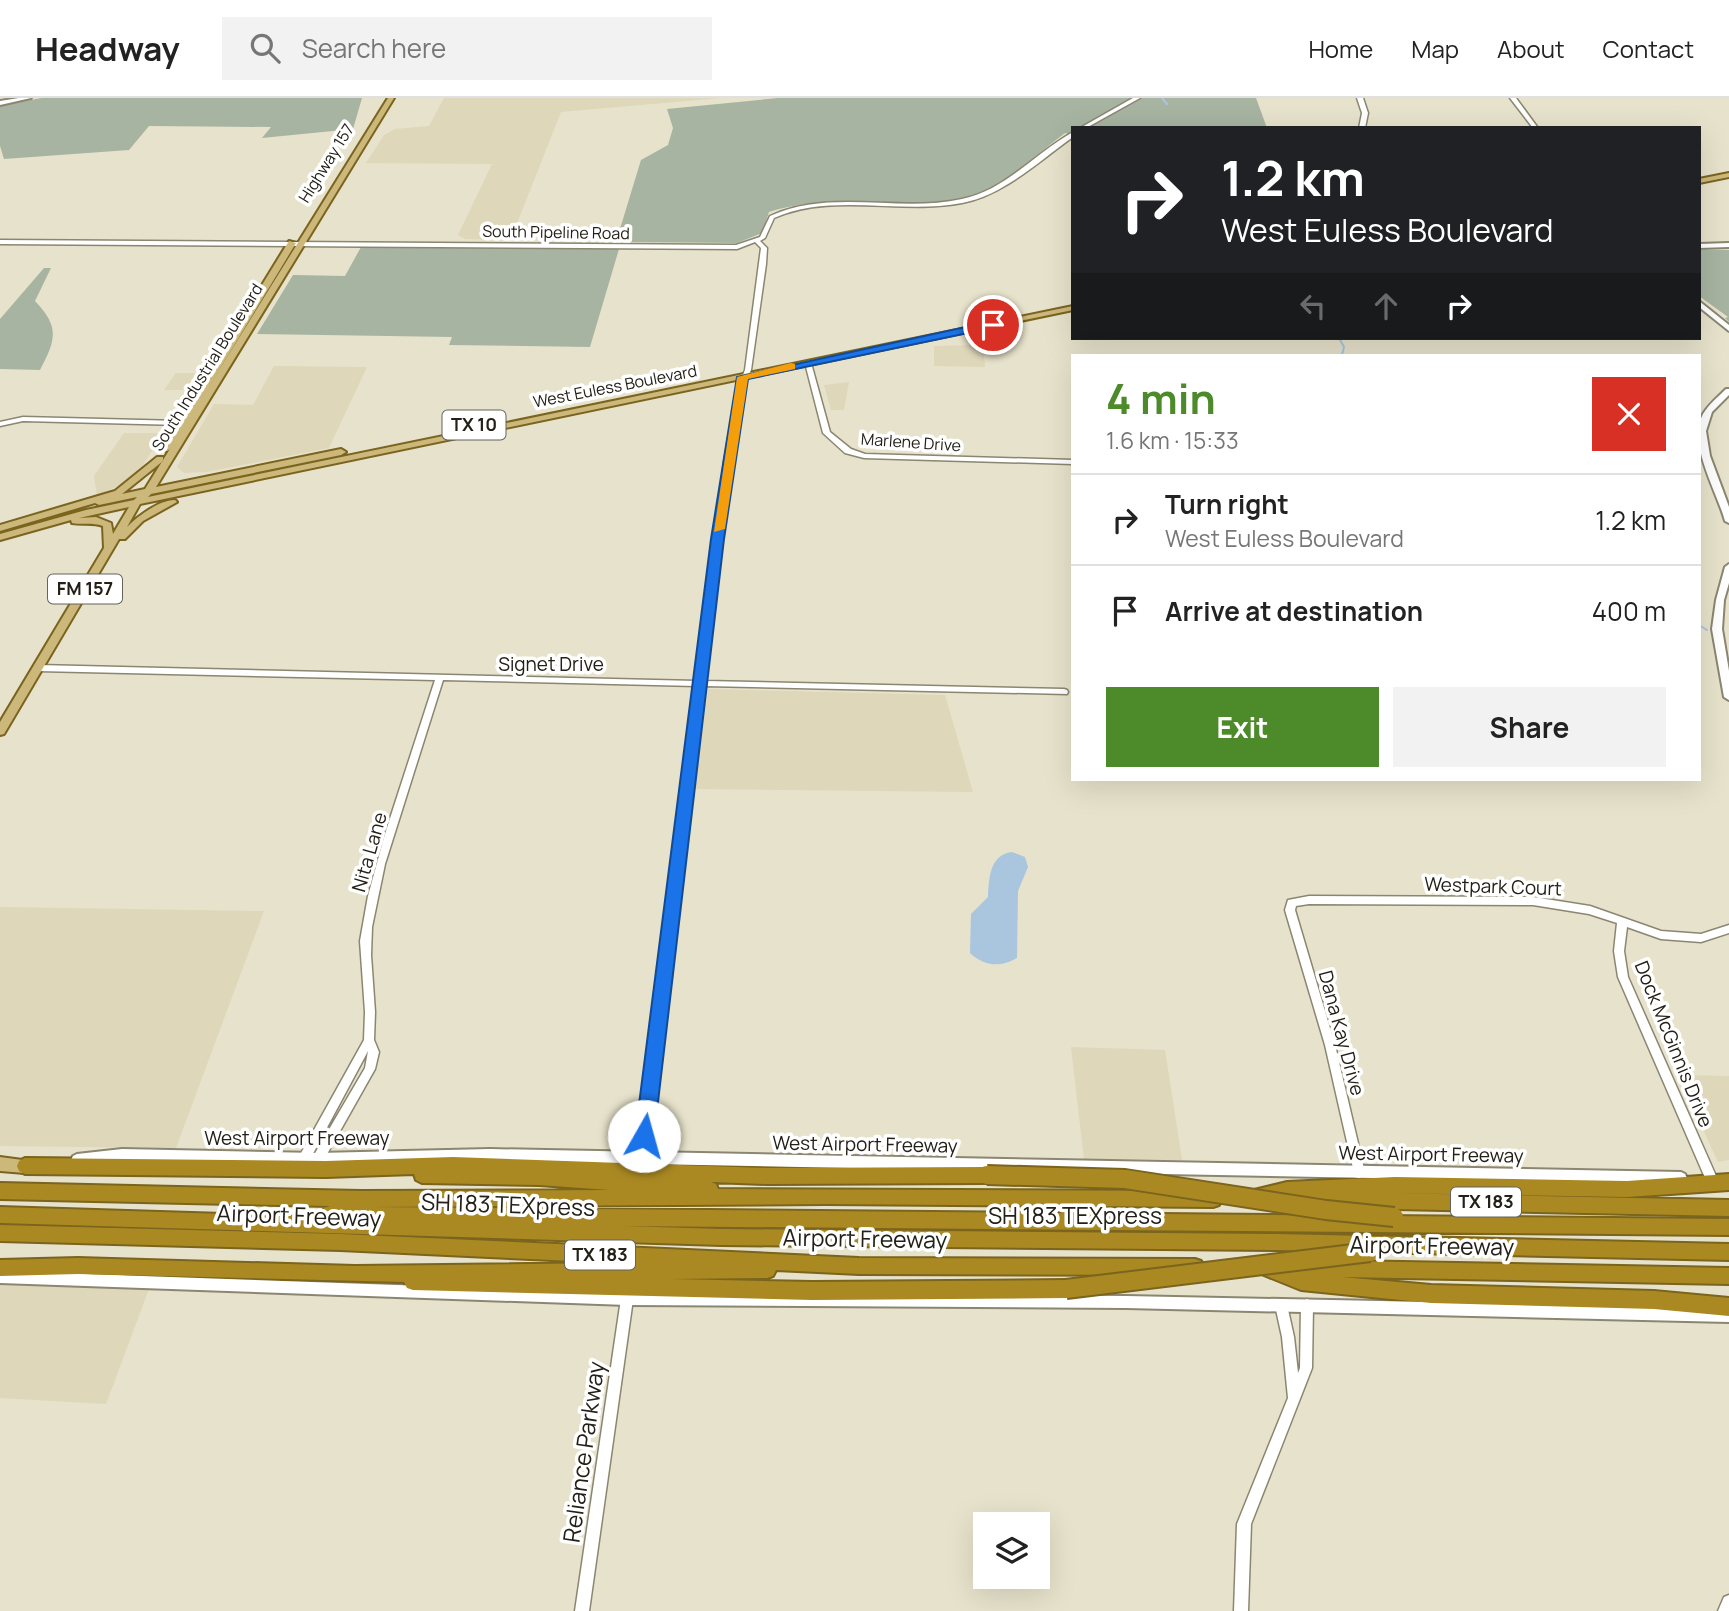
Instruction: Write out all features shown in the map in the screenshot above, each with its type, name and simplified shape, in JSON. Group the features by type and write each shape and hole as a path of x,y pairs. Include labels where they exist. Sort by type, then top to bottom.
{"highway":[{"path":"190,1169 453,1165 767,1176 1055,1174 1123,1179 1395,1220"},
{"path":"24,1166 539,1177 826,1196"},
{"path":"1243,1199 1287,1190 1395,1185 1627,1189 1729,1182"},
{"name":"Airport Freeway","path":"0,1191 495,1199 826,1196 1243,1199 1729,1208"},
{"name":"SH 183 TEXpress","path":"0,1208 613,1220 1395,1220 1729,1227"},
{"name":"SH 183 TEXpress","path":"0,1215 901,1240 1276,1242 1369,1248"},
{"name":"Airport Freeway","path":"0,1233 340,1242 859,1266 1122,1264 1729,1276"},
{"path":"340,1242 395,1235 618,1242 874,1244 901,1240"},
{"path":"355,1274 400,1281 523,1285 812,1291 1066,1289 1147,1281 1277,1259 1401,1245 1729,1252"},
{"path":"0,1268 78,1265 355,1274 750,1270 859,1266"},
{"path":"1265,1268 1301,1282 1431,1294 1654,1300 1729,1307"},
{"path":"1702,1275 1729,1282"}],"main road":[{"path":"0,102 8,98"},
{"path":"0,102 28,98"},
{"name":"Highway 157","path":"297,244 389,98"},
{"path":"1701,175 1729,169"},
{"path":"1701,181 1729,175"},
{"name":"South Industrial Boulevard","path":"137,498 149,491 181,423 297,244"},
{"name":"South Industrial Boulevard","path":"0,731 137,498 192,422 297,244"},
{"path":"1701,246 1729,246"},
{"name":"West Euless Boulevard","path":"149,491 208,478 356,457 1071,303"},
{"path":"1701,305 1729,329"},
{"name":"West Euless Boulevard","path":"0,528 63,510 226,485 367,447 808,363 1071,308"},
{"path":"216,366 227,366"},
{"path":"1729,391 1704,418 1703,435 1703,458 1729,521"},
{"path":"356,457 367,451 367,447"},
{"path":"63,510 118,493 165,458 169,474 181,478 208,478"},
{"path":"108,550 140,519 157,507 226,485"},
{"name":"West Euless Boulevard","path":"0,537 137,498"},
{"path":"27,529 76,521 104,522 110,528 108,550"},
{"path":"1729,567 1720,600 1717,629 1729,697"},
{"name":"West Airport Freeway","path":"0,1164 24,1166 122,1155 318,1159 490,1155 1660,1179 1729,1175"},
{"path":"0,1277 627,1298 1307,1305 1729,1315"}],"street":[{"path":"1085,126 1137,98"},
{"path":"1360,98 1365,113 1362,126"},
{"path":"1513,98 1534,126"},
{"path":"642,1159 727,467 764,248 757,241 766,235 772,217 797,206 927,206 976,198 1071,137"},
{"name":"South Pipeline Road","path":"0,242 731,247 757,241"},
{"name":"Marlene Drive","path":"808,363 827,433 858,454 1071,463"},
{"path":"0,424 23,419 122,421 163,425 192,422"},
{"name":"Signet Drive","path":"38,668 439,680 1064,692"},
{"name":"Nita Lane","path":"304,1159 369,1040 371,1022 365,958 366,929 439,680"},
{"name":"Westpark Court","path":"1292,903 1309,900 1534,901 1566,905 1661,934 1701,938 1729,929"},
{"name":"Dana Kay Drive","path":"1292,903 1290,910 1330,1045 1359,1173"},
{"name":"Dock McGinnis Drive","path":"1622,922 1619,951 1623,977 1710,1176"},
{"name":"Nita Lane","path":"318,1159 370,1069 374,1052 369,1040"},
{"name":"Reliance Parkway","path":"582,1611 627,1298"},
{"path":"1281,1305 1288,1337 1293,1399"},
{"path":"1241,1611 1244,1524 1306,1368 1307,1305"},
{"path":"1725,1611 1729,1602"}],"shaded area":[{"path":"444,98 721,98 561,112 512,236 501,240 465,239 458,235 492,164 366,163 384,135 395,129 429,126"},
{"path":"978,345 984,354 985,367 934,366 934,346"},
{"path":"274,366 367,367 329,448 207,472 184,473 177,467 214,404 253,405"},
{"path":"176,373 204,373 194,390 164,390"},
{"path":"849,382 844,410 831,410 824,385"},
{"path":"124,433 163,433 140,470 126,482 97,496 94,476"},
{"path":"708,689 945,695 973,792 695,789"},
{"path":"0,907 264,911 176,1148 0,1146"},
{"path":"1071,1047 1165,1050 1182,1160 1084,1159"},
{"path":"1678,1075 1729,1076 1729,1160 1718,1162"},
{"path":"0,1283 149,1289 106,1404 0,1398"}],"green space":[{"path":"42,98 362,98 353,129 262,138 271,127 149,126 129,150 4,159 0,146 0,105"},
{"path":"778,98 1256,98 1266,126 1071,126 1071,134 1065,133 997,185 960,198 906,204 823,203 796,206 769,212 762,233 737,243 616,242 641,160 668,145 673,128 667,109"},
{"path":"361,247 619,249 590,347 449,345 452,337 257,334 293,275 345,276"},
{"path":"1701,250 1729,250 1729,322 1725,318 1728,317 1701,297"},
{"path":"44,268 51,268 35,301 52,326 49,350 40,370 0,369 0,319"}],"water":[{"path":"1012,852 1025,857 1028,867 1018,891 1017,958 998,964 987,963 970,953 971,914 988,897 990,876 995,863 1004,854"}],"waterway":[{"path":"1162,98 1167,104"},
{"path":"1340,340 1344,347 1342,354"},
{"path":"1701,626 1707,630"}],"slow traffic":[{"path":"719,529 742,377 791,366"}],"route":[{"path":"644,1136 718,539 742,377 993,325"}]}
